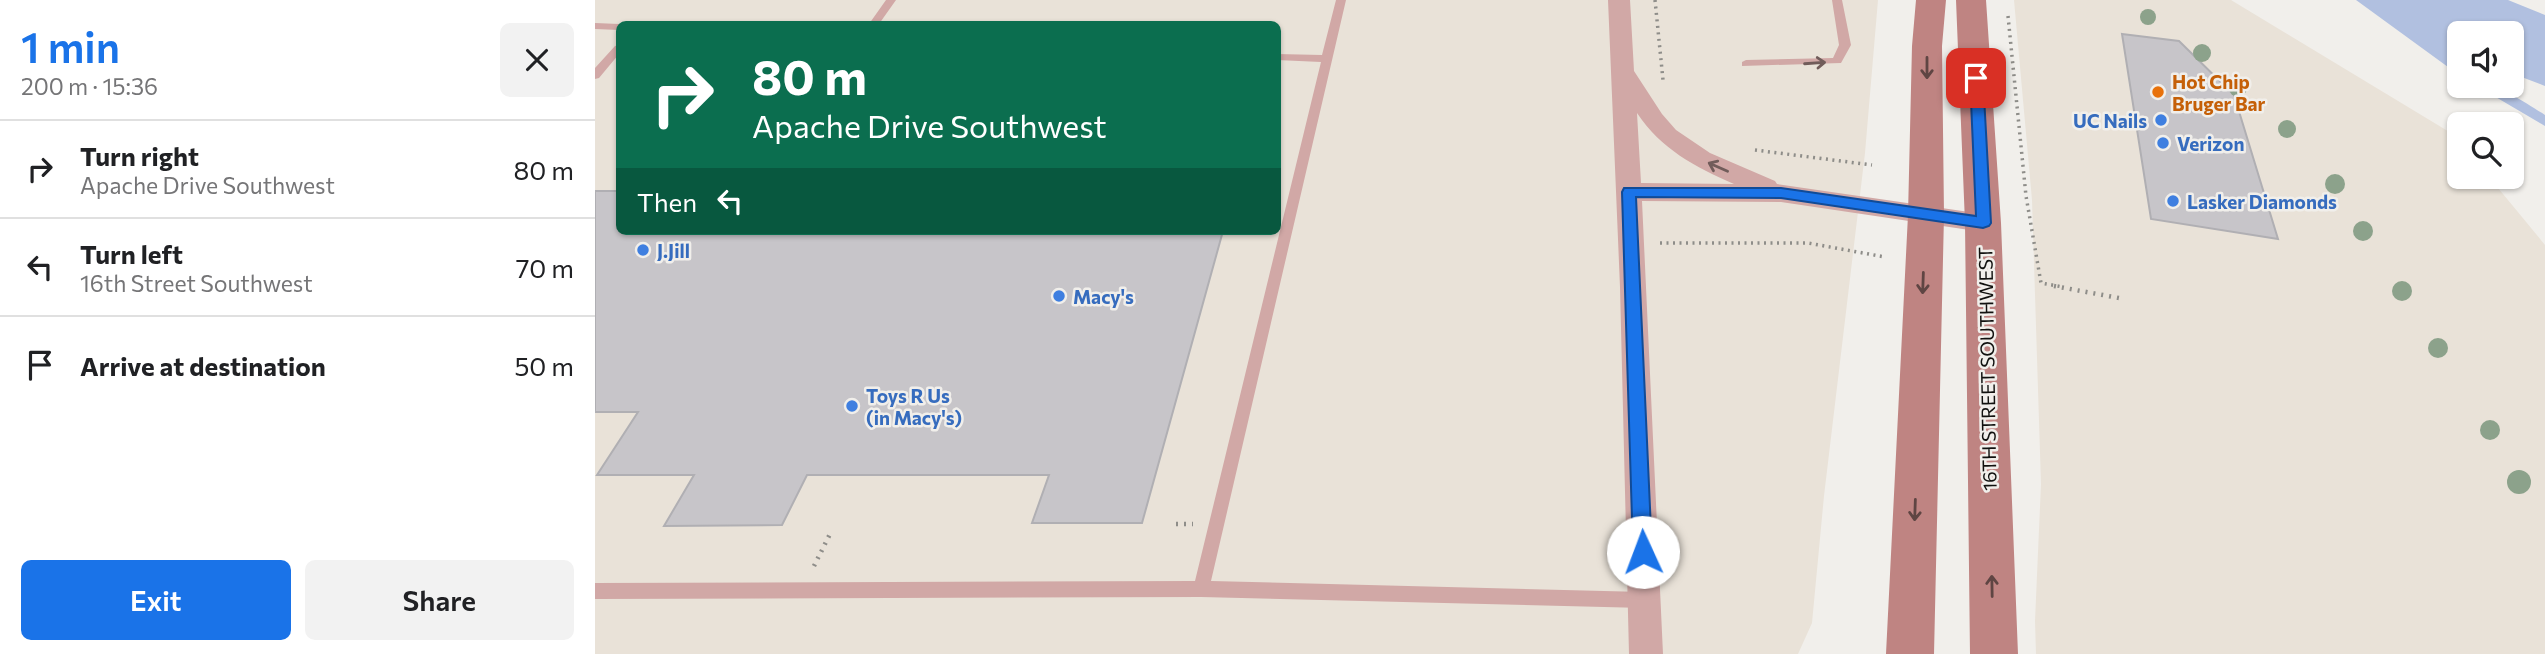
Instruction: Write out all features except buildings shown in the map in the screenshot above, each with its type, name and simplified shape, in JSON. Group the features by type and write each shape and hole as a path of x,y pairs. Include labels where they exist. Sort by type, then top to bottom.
{"main road":[{"path":"1910,654 1926,215 1927,46 1931,0"},
{"name":"16TH STREET SOUTHWEST","path":"1971,0 1983,223 1994,654"}],"street":[{"path":"1619,0 1632,242 1646,654"},
{"path":"1622,65 1644,110 1656,126 1677,145 1712,165 1781,193"},
{"path":"1629,192 1781,193 1983,223"}],"lane":[{"path":"876,21 891,0"},
{"path":"1201,589 1341,0"},
{"path":"1747,64 1837,61 1845,45 1837,0"},
{"path":"595,26 616,27"},
{"path":"595,75 616,51"},
{"path":"1281,57 1327,59"},
{"path":"595,591 1201,589 1644,600"}],"path":[{"path":"1655,0 1664,84"},
{"path":"2007,11 2026,195 2041,283 2119,298"},
{"path":"1754,150 1872,164"},
{"path":"1632,242 1808,243 1885,257"}],"shaded area":[{"path":"595,0 1878,0 1865,153 1824,496 1812,623 1798,654 595,654"},
{"path":"2014,0 2231,0 2447,131 2447,189 2499,189 2545,245 2545,654 2036,654 2041,484 2032,200"}],"water":[{"path":"2356,0 2508,0 2545,15 2545,86 2524,78 2524,21 2447,21 2447,66"},
{"path":"2497,98 2521,100 2545,115 2545,126 2524,112"}],"place":[{"name":"Hot Chip Bruger Bar","path":"2158,92"},
{"name":"UC Nails","path":"2161,120"},
{"name":"Verizon","path":"2163,143"},
{"name":"Lasker Diamonds","path":"2173,201"},
{"name":"J.Jill","path":"643,250"},
{"name":"Macy's","path":"1059,296"},
{"name":"Toys R Us (in Macy's)","path":"852,406"}],"route":[{"path":"1643,552 1629,192 1781,193 1983,223 1976,78"}]}
